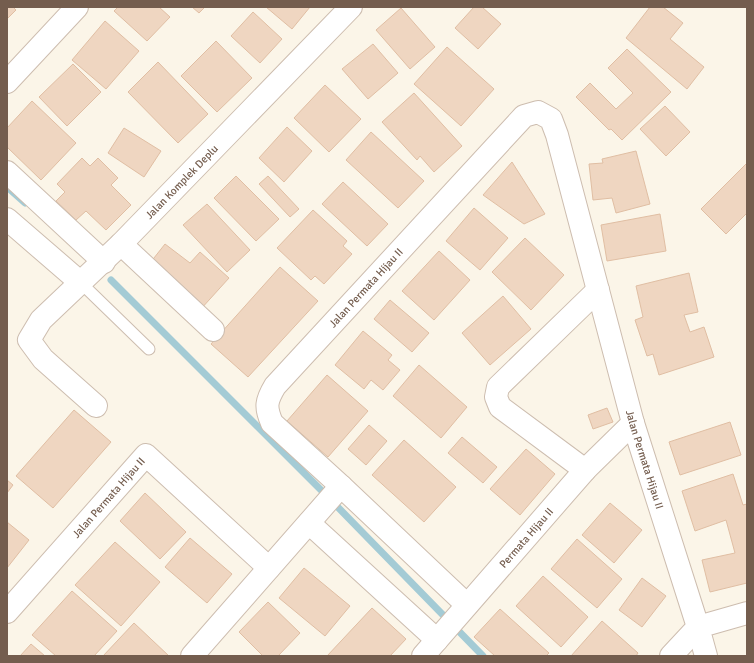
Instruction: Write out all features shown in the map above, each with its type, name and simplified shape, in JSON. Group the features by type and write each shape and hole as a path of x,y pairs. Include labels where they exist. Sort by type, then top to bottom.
{"street":[{"path":"7,82 77,7"},
{"name":"Jalan Komplek Deplu","path":"96,406 43,360 29,340 41,320 104,262 351,7"},
{"name":"Jalan Permata Hijau II","path":"467,605 341,486 272,424 267,412 268,399 275,386 524,116 538,112 551,119 633,423 706,656"},
{"path":"7,172 104,262"},
{"path":"7,219 81,283"},
{"path":"121,244 213,330"},
{"path":"586,470 500,407 496,397 498,387 598,290"},
{"name":"Permata Hijau II","path":"430,648 586,470 633,423"},
{"name":"Jalan Permata Hijau II","path":"7,612 146,454 269,568"},
{"path":"192,656 341,486"},
{"path":"309,524 430,648"},
{"path":"671,656 698,627 747,613"}],"lane":[{"path":"81,283 149,349"}],"building":[{"path":"7,7 13,7 16,10 7,19"},
{"path":"118,7 159,7 170,17 147,41 114,11"},
{"path":"192,7 205,7 199,13"},
{"path":"266,7 310,7 292,29"},
{"path":"474,7 482,7 501,24 478,49 455,28"},
{"path":"650,7 663,7 683,23 670,39 704,67 687,89 626,38"},
{"path":"401,8 435,47 410,69 376,30"},
{"path":"253,12 282,39 260,63 231,36"},
{"path":"105,21 139,51 106,89 72,60"},
{"path":"216,41 252,78 217,112 181,76"},
{"path":"373,44 398,73 368,99 342,69"},
{"path":"447,47 494,89 461,126 414,84"},
{"path":"627,49 671,92 622,140 611,129 609,130 576,97 590,83 616,109 633,93 608,68"},
{"path":"158,62 208,114 178,143 128,92"},
{"path":"73,64 101,92 67,126 39,97"},
{"path":"325,85 361,119 329,152 294,118"},
{"path":"414,93 462,146 434,172 420,156 417,160 382,122"},
{"path":"32,101 76,143 41,180 7,147 7,128"},
{"path":"665,106 690,132 666,156 640,129"},
{"path":"287,127 312,151 284,182 259,158"},
{"path":"124,128 161,151 144,177 108,153"},
{"path":"371,132 424,181 398,208 346,160"},
{"path":"636,151 650,204 616,213 612,198 593,200 589,164 603,163 602,159"},
{"path":"82,158 90,166 98,158 118,178 111,185 131,205 106,230 86,211 76,220 56,201 65,192 57,184"},
{"path":"512,162 545,214 524,224 483,195"},
{"path":"747,163 747,213 726,234 701,209"},
{"path":"236,176 279,219 256,241 214,198"},
{"path":"268,176 299,209 290,217 259,184"},
{"path":"343,182 388,224 367,246 322,204"},
{"path":"207,204 250,250 227,272 183,225"},
{"path":"474,208 508,238 480,270 446,241"},
{"path":"313,210 347,241 343,246 352,254 324,284 315,276 311,280 277,248"},
{"path":"660,214 666,251 607,261 601,225"},
{"path":"525,238 564,275 531,310 492,272"},
{"path":"165,244 190,263 200,252 229,278 200,310 150,263"},
{"path":"439,251 470,280 434,320 402,291"},
{"path":"280,267 318,301 248,377 211,344"},
{"path":"689,273 698,312 684,315 690,332 704,327 714,357 659,375 653,354 647,356 635,320 643,317 636,286"},
{"path":"503,296 531,329 490,365 462,333"},
{"path":"390,300 429,333 412,352 374,319"},
{"path":"363,331 392,355 388,360 400,370 383,390 371,380 364,389 335,365"},
{"path":"419,365 467,407 441,438 393,396"},
{"path":"327,375 368,411 328,457 287,421"},
{"path":"607,408 613,422 593,429 588,415"},
{"path":"74,410 111,442 53,508 16,476"},
{"path":"730,422 741,455 680,475 669,442"},
{"path":"369,425 387,441 366,465 348,449"},
{"path":"462,437 497,467 483,483 448,453"},
{"path":"404,440 456,487 424,522 372,475"},
{"path":"526,449 555,474 520,515 490,489"},
{"path":"733,474 743,505 747,504 747,583 710,592 702,560 735,553 726,520 695,531 682,491"},
{"path":"7,480 13,485 7,493"},
{"path":"145,493 186,532 160,559 120,521"},
{"path":"610,503 642,530 614,563 582,535"},
{"path":"7,522 29,540 7,568"},
{"path":"190,538 232,574 207,603 165,567"},
{"path":"577,539 622,579 597,608 551,569"},
{"path":"115,542 160,582 121,626 75,585"},
{"path":"304,568 350,606 325,636 279,598"},
{"path":"543,576 588,617 561,647 516,606"},
{"path":"642,578 666,596 642,627 619,610"},
{"path":"72,591 117,631 94,656 56,656 32,635"},
{"path":"268,602 300,633 278,656 263,656 239,632"},
{"path":"372,608 406,639 390,656 327,656"},
{"path":"500,609 549,653 546,656 495,656 474,637"},
{"path":"602,621 638,653 636,656 571,656"},
{"path":"134,623 169,656 103,656"},
{"path":"31,644 45,656 20,656"}],"waterway":[{"path":"7,187 25,203"},
{"path":"111,280 325,494 483,656"}]}
